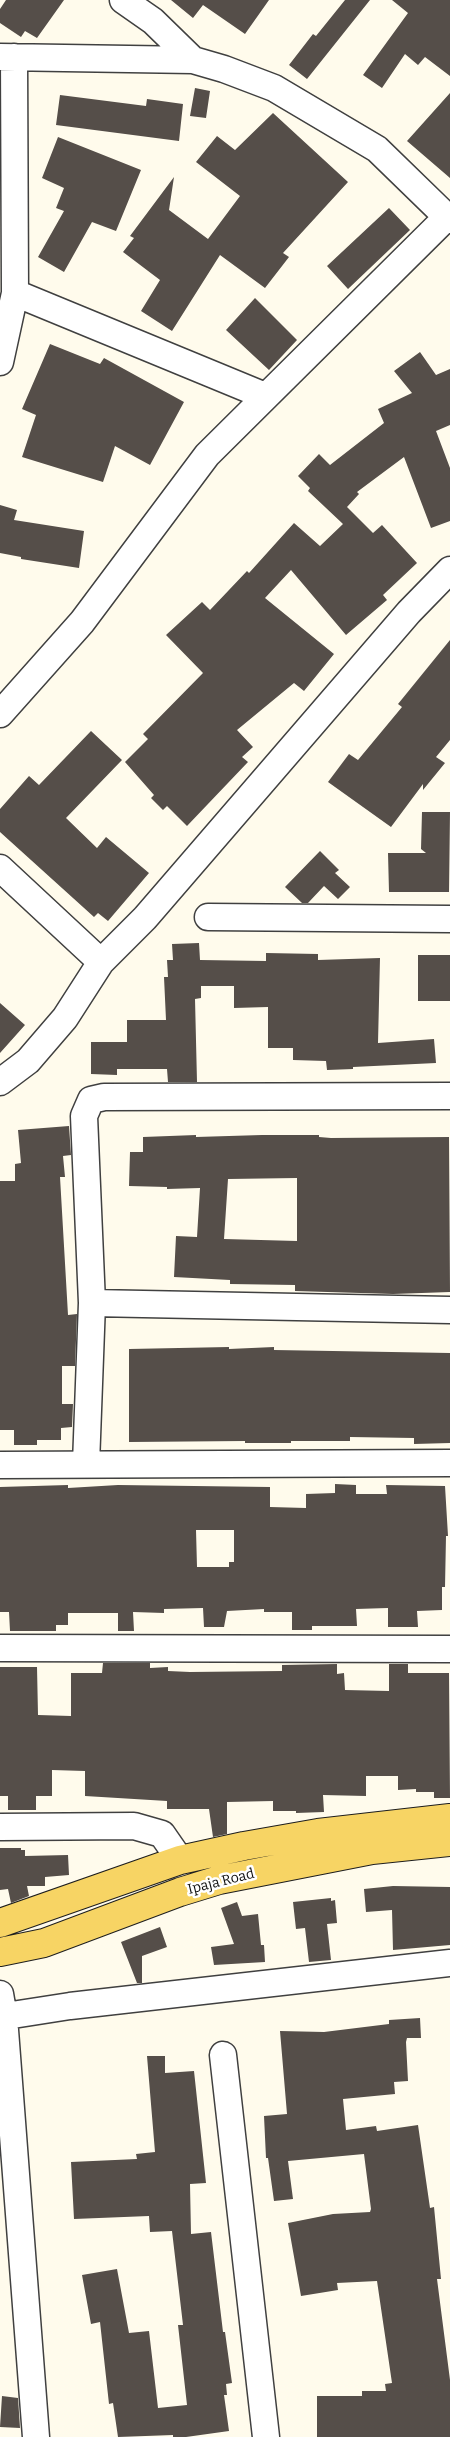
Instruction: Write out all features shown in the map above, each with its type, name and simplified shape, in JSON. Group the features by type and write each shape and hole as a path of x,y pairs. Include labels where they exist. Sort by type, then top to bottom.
{"main road":[{"path":"0,1924 180,1860 318,1833 450,1818"},
{"name":"Ipaja Road","path":"0,1952 44,1943 180,1892 219,1880 372,1850 450,1842"}],"street":[{"path":"122,0 153,21 193,60"},
{"path":"0,362 14,293 7,57 193,60 274,88 377,149 448,218 207,455 82,622 0,714"},
{"path":"14,293 265,396"},
{"path":"0,1082 28,1061 64,1018 101,962 145,918 409,612 450,570"},
{"path":"0,868 101,962"},
{"path":"208,917 450,919"},
{"path":"86,1464 92,1303 84,1116 91,1100 104,1097 450,1096"},
{"path":"92,1303 450,1310"},
{"path":"0,1465 450,1463"},
{"path":"0,1648 450,1649"},
{"path":"0,1827 134,1826 162,1834 180,1860"},
{"path":"36,2437 1,2009 70,2006 450,1963"},
{"path":"223,2054 266,2437"}],"building":[{"path":"6,0 64,0 37,38 25,31 21,37 0,23 0,9"},
{"path":"171,0 269,0 245,34 203,5 193,18"},
{"path":"345,0 370,0 307,79 289,65 313,34 316,36"},
{"path":"392,0 450,0 450,76 425,57 418,65 405,54 382,88 363,75 408,13"},
{"path":"195,88 210,91 206,118 190,116"},
{"path":"450,93 450,178 407,141"},
{"path":"60,95 146,106 147,99 183,104 179,141 56,125"},
{"path":"273,113 348,182 283,253 289,257 265,288 220,255 172,331 141,311 160,280 123,252 134,238 130,236 174,177 169,210 208,239 240,196 196,162 217,136 235,150"},
{"path":"58,137 141,170 116,231 92,222 64,272 38,257 64,211 56,208 64,188 42,178"},
{"path":"389,208 410,230 348,289 327,266"},
{"path":"255,298 297,340 269,370 226,330"},
{"path":"50,344 100,364 104,358 184,402 150,465 115,446 103,482 22,457 36,415 22,409"},
{"path":"420,352 436,375 450,369 450,425 436,431 450,468 450,521 431,528 404,457 357,492 359,494 347,507 373,533 382,525 417,563 383,595 387,600 346,635 291,570 265,598 334,654 304,691 294,683 237,730 253,747 242,757 248,762 187,826 167,806 163,810 151,798 154,795 125,762 148,739 143,734 203,673 166,635 202,602 210,610 247,571 249,573 294,523 320,546 343,524 308,491 310,488 298,476 319,454 330,465 384,423 378,409 412,393 394,371"},
{"path":"0,505 17,510 14,520 84,531 79,568 21,559 21,557 0,553"},
{"path":"450,640 450,740 436,757 445,763 423,790 423,784 391,827 328,782 349,754 358,760 402,707 398,704"},
{"path":"91,731 122,760 66,818 97,848 106,837 149,873 108,921 98,913 94,917 0,832 0,809 29,776 39,785"},
{"path":"422,812 450,812 449,892 389,892 388,853 426,853 421,849"},
{"path":"320,851 339,870 335,873 350,887 338,899 324,886 308,903 302,903 285,887"},
{"path":"199,943 200,960 266,961 266,953 318,954 318,960 380,958 378,1043 434,1039 436,1063 327,1070 326,1061 293,1060 293,1048 268,1048 268,1007 234,1008 234,986 201,986 201,998 195,999 197,1082 168,1082 167,1069 117,1069 117,1075 91,1074 91,1042 127,1042 127,1020 166,1020 164,977 168,977 167,960 173,960 172,944"},
{"path":"418,955 450,955 450,1001 418,1001"},
{"path":"0,1003 25,1025 0,1053"},
{"path":"69,1126 71,1155 63,1156 65,1177 60,1177 68,1315 77,1314 75,1366 62,1366 62,1404 73,1404 72,1427 61,1428 61,1440 37,1440 37,1445 14,1445 14,1430 0,1430 0,1181 15,1181 15,1164 21,1163 18,1130"},
{"path":"319,1135 319,1137 331,1138 449,1137 450,1292 393,1294 295,1291 295,1285 230,1284 230,1280 174,1277 176,1236 197,1237 200,1188 167,1189 167,1187 129,1186 130,1152 143,1152 143,1137","holes":["297,1178 297,1241 224,1239 228,1179"]},
{"path":"229,1347 229,1349 274,1347 274,1350 450,1353 450,1443 414,1444 414,1438 350,1437 350,1441 291,1441 291,1443 245,1443 245,1441 129,1442 129,1349"},
{"path":"335,1484 356,1485 356,1494 387,1494 386,1485 445,1486 448,1536 446,1536 445,1587 442,1587 442,1610 417,1611 418,1627 388,1627 388,1608 356,1609 357,1626 312,1626 312,1630 292,1630 292,1612 264,1612 264,1609 227,1611 224,1627 204,1627 203,1608 164,1609 164,1613 133,1612 134,1631 118,1631 118,1613 68,1613 68,1625 56,1625 56,1631 10,1631 9,1612 0,1612 0,1487 68,1485 68,1488 118,1485 270,1487 270,1507 306,1508 306,1494 335,1493","holes":["196,1530 234,1530 234,1562 229,1562 229,1567 197,1567"]},
{"path":"103,1663 150,1663 150,1668 168,1667 168,1671 190,1672 282,1671 282,1665 337,1664 337,1674 344,1673 345,1690 389,1691 389,1664 408,1664 408,1673 449,1673 450,1798 434,1798 434,1792 416,1792 416,1789 398,1790 398,1776 366,1776 366,1796 323,1795 324,1812 296,1813 296,1811 273,1811 273,1801 227,1802 227,1834 213,1837 209,1809 167,1809 167,1801 85,1796 85,1771 52,1770 52,1796 36,1796 36,1810 8,1810 8,1796 0,1796 0,1667 37,1667 38,1715 71,1716 71,1673 102,1673"},
{"path":"0,1848 21,1848 21,1850 25,1850 25,1856 68,1855 69,1875 45,1877 45,1886 27,1886 29,1896 11,1903 8,1889 0,1890"},
{"path":"393,1886 450,1887 450,1945 393,1950 392,1910 366,1912 364,1889"},
{"path":"331,1898 331,1901 335,1900 337,1923 327,1924 331,1960 309,1962 305,1928 296,1929 293,1902"},
{"path":"237,1902 242,1916 258,1914 261,1945 264,1945 265,1962 214,1965 211,1947 234,1944 221,1908"},
{"path":"160,1927 167,1947 142,1956 142,1983 137,1983 121,1942"},
{"path":"420,2018 421,2038 407,2038 406,2042 408,2081 394,2082 395,2094 343,2099 346,2130 376,2126 377,2131 418,2125 430,2208 434,2207 441,2279 437,2279 450,2380 450,2437 317,2437 317,2396 362,2396 362,2391 386,2391 385,2384 392,2383 377,2281 337,2283 338,2290 301,2296 288,2223 333,2214 370,2212 371,2209 364,2154 288,2161 293,2199 274,2201 268,2158 266,2158 264,2116 287,2114 280,2031 324,2032 389,2024 389,2020"},
{"path":"147,2056 165,2056 165,2073 194,2071 206,2183 190,2184 191,2234 211,2232 223,2332 225,2332 232,2383 226,2384 227,2395 224,2395 229,2431 186,2437 173,2437 173,2435 118,2437 113,2403 109,2404 100,2322 91,2324 82,2275 117,2269 129,2333 149,2331 158,2408 187,2405 178,2325 183,2325 172,2231 150,2232 149,2216 74,2219 71,2162 137,2159 136,2154 155,2152"},
{"path":"2,2396 18,2398 20,2428 0,2427"}]}
